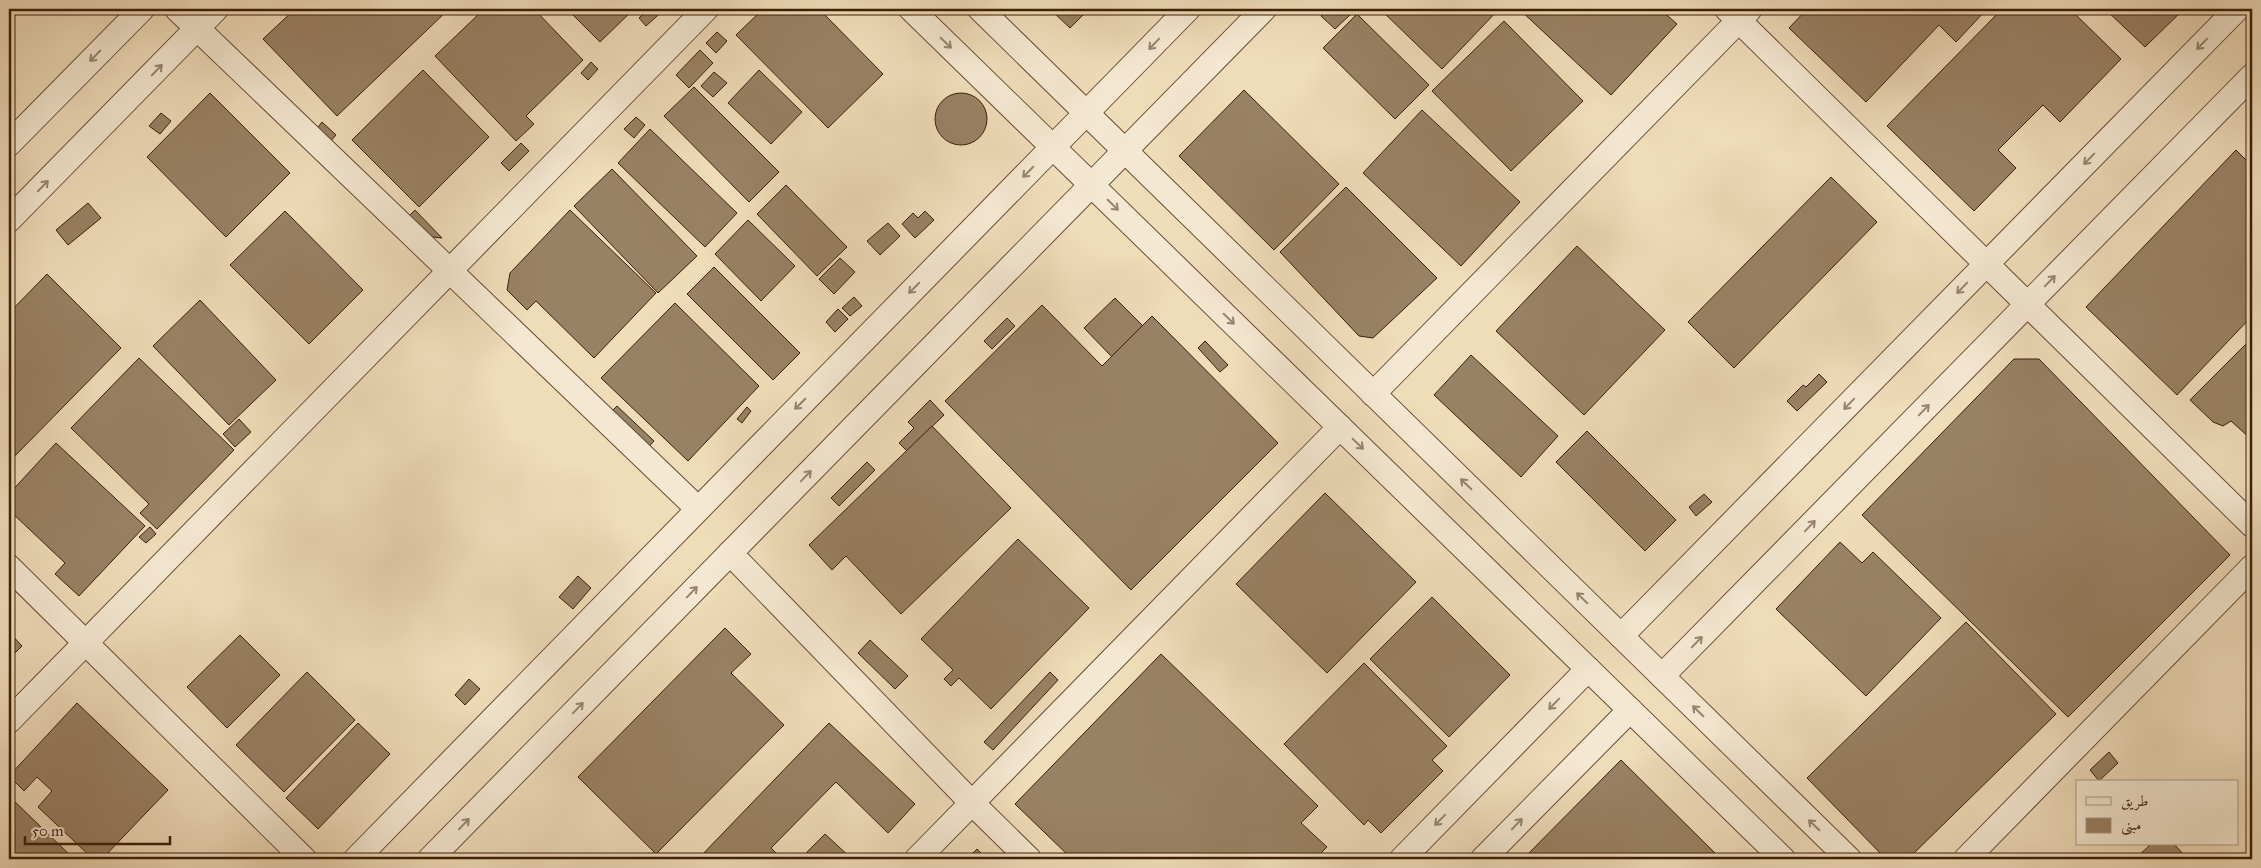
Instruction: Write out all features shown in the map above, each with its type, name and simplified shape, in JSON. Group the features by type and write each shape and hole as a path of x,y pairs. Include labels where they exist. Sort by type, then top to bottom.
{"street":[{"path":"9,144 142,9"},
{"path":"177,9 698,508"},
{"path":"9,220 216,9"},
{"path":"9,721 706,9"},
{"path":"912,9 1783,859"},
{"path":"980,9 1849,859"},
{"path":"356,859 1188,9"},
{"path":"430,859 1264,9"},
{"path":"1621,636 2236,9"},
{"path":"1374,394 1739,13 1986,263 2252,525"},
{"path":"1662,676 2252,76"},
{"path":"917,859 1340,427"},
{"path":"730,553 972,803 1029,859"},
{"path":"9,566 304,859"},
{"path":"1966,859 2252,567"},
{"path":"1402,859 1588,669"},
{"path":"1483,859 1630,710"}],"building":[{"path":"295,9 449,9 337,116 263,39"},
{"path":"484,9 534,9 583,60 526,116 534,124 516,141 435,56"},
{"path":"567,9 634,9 600,42"},
{"path":"649,9 665,9 646,26 639,18"},
{"path":"763,9 819,9 883,74 828,128 736,35"},
{"path":"1050,9 1089,9 1070,28"},
{"path":"1328,9 1348,9 1352,13 1335,29 1321,16"},
{"path":"1380,9 1499,9 1442,69"},
{"path":"1519,9 1660,9 1677,24 1611,95"},
{"path":"1807,9 1987,9 1956,42 1939,25 1866,102 1789,28"},
{"path":"2002,9 2070,9 2121,59 2060,122 2043,105 1998,150 2016,168 1974,211 1887,126"},
{"path":"2105,9 2184,9 2145,47"},
{"path":"1357,14 1429,85 1395,119 1323,48"},
{"path":"1504,21 1583,101 1511,171 1432,91"},
{"path":"717,32 727,41 716,53 706,43"},
{"path":"700,50 713,63 689,88 676,75"},
{"path":"591,62 598,69 588,80 581,73"},
{"path":"423,70 489,137 419,207 352,140"},
{"path":"759,70 802,112 771,144 728,103"},
{"path":"714,72 727,83 713,97 701,86"},
{"path":"694,87 779,172 749,202 664,116"},
{"path":"1244,90 1339,184 1274,250 1179,156"},
{"path":"210,93 290,173 226,237 147,157"},
{"path":"956,93 966,93 975,97 983,105 987,119 983,133 975,141 966,145 956,145 947,141 939,133 935,124 935,114 939,105 947,97"},
{"path":"1422,110 1520,202 1461,266 1363,173"},
{"path":"161,113 171,121 160,134 149,126"},
{"path":"636,117 645,125 634,138 624,129"},
{"path":"322,122 336,135 329,143 316,130"},
{"path":"650,129 737,213 705,247 618,163"},
{"path":"521,143 529,151 509,171 501,163"},
{"path":"2236,150 2252,166 2252,316 2177,395 2086,307"},
{"path":"612,169 697,256 658,293 574,206"},
{"path":"1831,177 1877,222 1734,368 1688,322"},
{"path":"786,185 847,247 817,276 757,214"},
{"path":"1346,187 1437,278 1373,338 1359,336 1280,252"},
{"path":"88,203 101,218 68,245 56,230"},
{"path":"415,210 442,238 423,236 406,219"},
{"path":"570,210 656,293 594,358 536,301 527,310 507,290 510,273"},
{"path":"285,211 363,290 309,344 230,265"},
{"path":"925,211 934,220 915,238 902,224 913,213 918,218"},
{"path":"748,220 795,266 761,301 715,254"},
{"path":"888,223 900,236 880,255 867,241"},
{"path":"1577,246 1665,330 1584,415 1496,331"},
{"path":"840,258 855,272 834,294 819,279"},
{"path":"714,267 800,353 773,380 687,294"},
{"path":"47,274 121,348 9,462 9,313"},
{"path":"854,297 862,306 850,316 842,308"},
{"path":"1115,298 1143,326 1112,357 1084,328"},
{"path":"200,300 276,380 229,425 153,346"},
{"path":"675,303 759,386 688,461 601,378"},
{"path":"1042,305 1102,366 1152,316 1278,443 1131,590 945,401"},
{"path":"838,309 848,319 835,332 826,322"},
{"path":"1007,318 1015,326 992,349 984,341"},
{"path":"2252,338 2252,440 2231,421 2223,426 2213,422 2190,400"},
{"path":"1205,341 1228,365 1220,372 1198,348"},
{"path":"1471,355 1558,436 1521,477 1434,395"},
{"path":"139,358 234,450 157,529 140,513 149,504 71,428"},
{"path":"2014,359 2039,359 2230,555 2068,717 1862,515"},
{"path":"1819,374 1827,382 1797,411 1787,401 1803,385 1806,387"},
{"path":"930,400 944,415 907,451 899,443 914,428 908,422"},
{"path":"617,406 654,441 644,452 607,416"},
{"path":"747,407 751,411 742,423 737,419"},
{"path":"239,419 251,432 235,447 223,434"},
{"path":"932,426 1011,508 901,614 846,556 832,570 809,545"},
{"path":"1587,431 1676,520 1645,551 1556,462"},
{"path":"56,443 145,526 79,596 55,574 65,563 9,510 9,494"},
{"path":"867,462 875,470 839,506 831,498"},
{"path":"1325,493 1416,582 1327,673 1236,584"},
{"path":"1704,494 1712,502 1696,516 1689,507"},
{"path":"150,527 156,534 146,543 139,537"},
{"path":"1018,539 1089,608 991,709 959,678 951,686 944,679 953,670 921,639"},
{"path":"1840,542 1862,563 1873,552 1941,618 1866,696 1776,609"},
{"path":"578,576 591,588 573,609 559,597"},
{"path":"1432,597 1510,675 1449,737 1370,659"},
{"path":"1966,622 2056,714 1908,859 1886,859 1807,778"},
{"path":"725,628 751,654 731,673 784,725 656,854 578,777"},
{"path":"9,632 22,646 9,659"},
{"path":"240,635 280,675 227,728 187,687"},
{"path":"870,640 908,676 895,689 858,653"},
{"path":"1161,654 1318,806 1301,823 1327,847 1315,859 1072,859 1015,804"},
{"path":"1364,663 1447,746 1432,760 1443,771 1381,833 1368,820 1364,825 1284,744"},
{"path":"307,672 355,720 284,792 236,745"},
{"path":"1050,672 1058,680 993,750 984,742"},
{"path":"469,679 480,689 465,705 455,695"},
{"path":"77,703 168,790 102,859 93,859 38,807 52,791 37,777 24,791 9,776"},
{"path":"358,723 390,754 318,829 286,798"},
{"path":"829,723 915,804 888,833 836,782 771,848 782,859 698,859"},
{"path":"2109,752 2118,763 2100,780 2090,770"},
{"path":"1621,760 1721,859 1523,859"},
{"path":"9,796 74,859 9,859"},
{"path":"825,834 852,859 800,859"},
{"path":"2149,846 2176,846 2188,859 2135,859"},
{"path":"977,849 987,859 967,859"}]}
